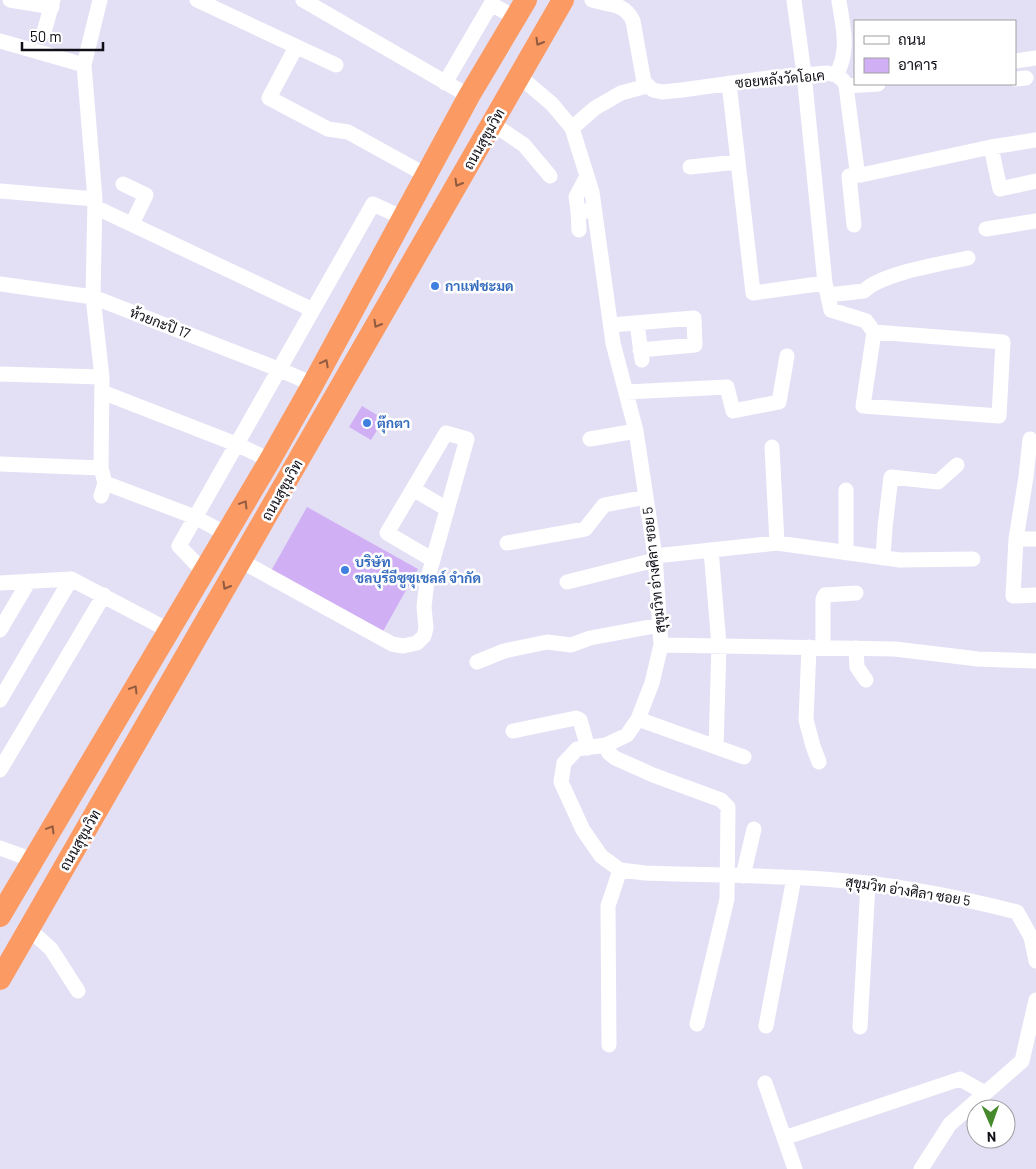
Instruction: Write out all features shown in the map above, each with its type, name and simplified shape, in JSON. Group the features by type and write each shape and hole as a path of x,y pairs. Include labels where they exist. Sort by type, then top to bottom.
{"highway":[{"name":"ถนนสุขุมวิท","path":"0,979 563,0"},
{"name":"ถนนสุขุมวิท","path":"0,916 314,384 469,96 521,9"}],"street":[{"path":"10,0 53,3 44,32"},
{"path":"100,0 84,65 95,203 93,297 102,385 101,468 103,489 195,517 226,534"},
{"path":"197,0 336,65"},
{"path":"303,0 469,96"},
{"path":"572,128 595,108 621,93 648,86 644,82 633,21 629,12 620,6 592,0"},
{"path":"794,0 804,74 826,289 831,310 866,321 874,332 863,406 999,416 1003,342 874,332"},
{"path":"836,75 842,66 845,54 845,34 839,2"},
{"path":"445,83 491,4 521,9"},
{"path":"0,42 84,65"},
{"path":"296,47 269,98 328,129 348,132 426,175"},
{"path":"1016,61 1036,58"},
{"name":"ซอยหลังวัดโอเค","path":"648,86 653,90 662,92 804,74 827,73 836,75 843,80 846,86"},
{"name":"สุขุมวิท อ่างศิลา ซอย 5","path":"519,76 552,104 572,128 587,176 595,210 613,343 636,431 655,558 661,645 652,683 638,719 627,735 606,745 578,749 564,763 561,782 583,830 601,856 620,870 645,873 825,879 893,887 1017,912 1032,937 1036,961"},
{"path":"729,83 754,293 826,289 864,291 871,284 884,278 968,258"},
{"path":"860,175 857,170 846,86 862,85"},
{"path":"493,124 524,145 550,176"},
{"path":"854,225 849,176 860,175 967,147 991,147 1036,140"},
{"path":"991,147 1000,189 1036,181"},
{"path":"690,166 738,162"},
{"path":"579,230 576,197 587,176"},
{"path":"123,184 146,195 132,224"},
{"path":"0,191 95,203 132,224 313,310"},
{"path":"204,572 179,546 278,369 373,204 403,218"},
{"path":"578,212 595,210"},
{"path":"986,229 1036,221"},
{"name":"ห้วยกะปิ 17","path":"0,284 93,297 314,384"},
{"path":"611,325 694,318 695,345 640,350 613,343"},
{"path":"637,323 640,350"},
{"path":"626,392 727,386 733,411 779,402 787,356"},
{"path":"0,374 102,385 270,460"},
{"path":"590,439 636,431"},
{"path":"241,561 392,644 403,646 416,643 424,636 426,628 424,607 426,590 467,439 446,433 387,532 433,560"},
{"path":"1030,439 1031,477 1016,539 1013,596 1036,595"},
{"path":"772,447 777,543"},
{"path":"0,464 101,468"},
{"path":"884,558 885,528 891,477 938,482 958,464"},
{"path":"413,489 447,509"},
{"path":"846,490 846,552"},
{"path":"507,543 585,528 604,505 646,497"},
{"path":"1016,539 1036,539"},
{"path":"567,582 655,558 777,543 900,560 973,559"},
{"path":"711,550 719,645 716,747"},
{"path":"0,583 71,579 170,630"},
{"path":"0,700 71,579"},
{"path":"0,630 29,581"},
{"path":"819,762 806,720 823,599 825,595 856,593"},
{"path":"1,766 104,595"},
{"path":"477,662 504,651 547,642 571,645 590,638 660,625"},
{"path":"661,645 895,649 978,659 1036,661"},
{"path":"856,648 857,667 866,680"},
{"path":"513,731 576,718 580,720 588,748"},
{"path":"638,719 744,757"},
{"path":"606,745 615,758 653,775 721,800 726,804 728,820 727,899 697,1024"},
{"path":"743,876 754,829"},
{"path":"0,848 33,860"},
{"path":"609,1045 608,906 620,870"},
{"path":"766,1026 794,878"},
{"path":"860,1027 868,884"},
{"path":"29,929 51,949 78,991"},
{"path":"921,1169 950,1124 1022,1060 1036,1000"},
{"path":"784,1138 960,1079 984,1093"},
{"path":"765,1083 795,1169"}],"building":[{"name":"ตุ๊กตา","path":"362,406 384,419 371,440 349,427"},
{"name":"บริษัท ชลบุรีอีซูซุเชลล์ จำกัด","path":"307,507 418,569 382,633 271,571"}],"place":[{"name":"กาแฟชะมด","path":"435,286"},
{"name":"ตุ๊กตา","path":"367,423"},
{"name":"บริษัท ชลบุรีอีซูซุเชลล์ จำกัด","path":"345,570"}]}
